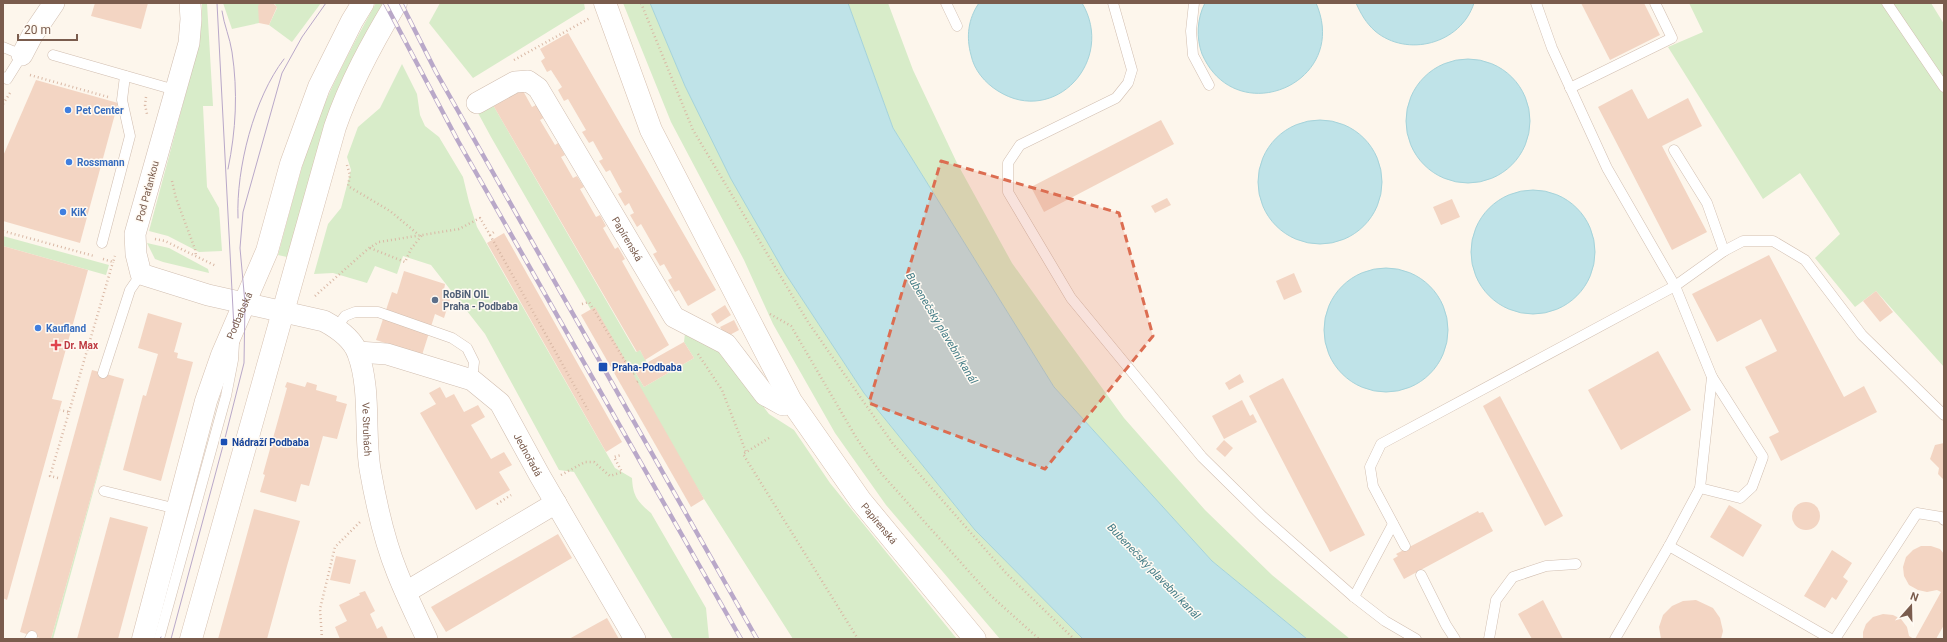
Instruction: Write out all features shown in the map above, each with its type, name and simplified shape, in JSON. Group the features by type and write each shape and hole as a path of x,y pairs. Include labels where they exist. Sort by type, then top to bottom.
{"main road":[{"name":"Podbabská","path":"143,639 205,405 222,355 267,251 291,164 319,87 352,21 363,3"},
{"path":"190,639 282,312 344,99 358,70 396,3"},
{"name":"Papírenská","path":"606,7 650,130 791,401 861,501 975,639"}],"street":[{"path":"23,64 33,34 54,3"},
{"name":"Pod Paťankou","path":"140,274 136,254 135,234 189,43 191,19 190,3"},
{"name":"Papírenská","path":"477,102 515,82 528,81 538,88 674,317 726,344 765,395 783,405 791,401"},
{"path":"140,274 208,295 245,303"},
{"name":"Ve Struhách","path":"245,303 324,321 336,328 346,337 358,352 363,369 370,469 383,528 396,572 427,639"},
{"name":"Jednořadá","path":"358,352 387,354 472,380 500,403 635,639"},
{"path":"406,592 556,503"}],"lane":[{"path":"946,3 957,26"},
{"path":"1113,3 1132,70 1128,83 1116,98 1020,145 1008,163 1008,192 1072,298 1202,457 1263,517 1354,597 1385,621 1416,639"},
{"path":"1194,3 1191,31 1193,55 1209,85"},
{"path":"1536,3 1552,48 1607,168 1675,286 1712,376 1763,457 1752,487 1740,498 1700,488"},
{"path":"1570,88 1672,38 1655,3"},
{"path":"1887,3 1944,88"},
{"path":"3,47 23,64 7,79 3,77"},
{"path":"53,55 175,90"},
{"path":"102,243 130,136 122,100 125,76"},
{"path":"1674,150 1707,203 1724,251"},
{"path":"1405,546 1373,486 1370,467 1381,444 1675,286 1724,251 1743,241 1773,241 1805,260 1862,335 1944,414"},
{"path":"103,373 130,290 140,274"},
{"path":"336,328 345,316 355,312 378,312 452,338 467,348 474,362 472,380"},
{"path":"159,639 226,396 233,360 234,329"},
{"path":"1615,639 1669,546 1700,488 1712,376"},
{"path":"104,491 177,509"},
{"path":"1835,639 1917,513 1942,517 1944,520"},
{"path":"1354,597 1393,524"},
{"path":"1669,546 1831,639"},
{"path":"1489,639 1496,600 1513,577 1546,566 1576,564"},
{"path":"1420,575 1446,625 1456,639"}],"path":[{"path":"641,3 693,130 808,322 893,444 1006,573 1074,639"},
{"path":"511,62 606,7"},
{"path":"23,64 112,98"},
{"path":"3,104 11,91"},
{"path":"346,159 350,175 348,186 390,211 421,235"},
{"path":"171,177 176,198 195,249 196,256"},
{"path":"315,296 369,248 379,242 459,229 480,218 588,410"},
{"path":"3,231 113,262"},
{"path":"490,235 494,232"},
{"path":"369,248 405,262 411,249 421,235"},
{"path":"148,237 165,241 216,266"},
{"path":"58,478 50,476 70,412 115,254"},
{"path":"582,304 589,302 633,374 636,373"},
{"path":"766,311 791,326 857,439 880,472 989,594 1039,639"},
{"path":"696,350 722,390 746,452"},
{"path":"60,410 70,412"},
{"path":"769,438 743,454 858,639"},
{"path":"545,484 585,462 594,462 610,476 622,472 614,457 621,455"},
{"path":"497,504 511,495"},
{"path":"322,639 320,609 335,547 378,503"}],"highlighted area":[{"path":"941,161 1119,213 1153,336 1045,469 869,403"}],"green space":[{"path":"202,3 207,3 213,106 203,106 207,187 219,208 222,251 199,252 168,236 149,231 195,59 202,21"},
{"path":"223,3 260,3 259,23 232,29"},
{"path":"270,3 321,3 292,42 269,25 277,8 275,4"},
{"path":"376,3 384,3 324,131 287,257 278,255 302,167 320,115 339,72"},
{"path":"440,3 584,3 585,9 473,78 429,23"},
{"path":"623,3 650,3 685,86 785,273 864,393 975,530 1083,639 1000,639 886,505 835,433 773,324 744,260 671,122"},
{"path":"848,3 888,3 913,70 957,163 1012,263 1124,418 1205,510 1272,575 1350,639 1307,639 1212,561 1054,387 893,128"},
{"path":"1689,3 1931,3 1944,24 1944,367 1876,291 1855,307 1815,258 1840,234 1800,173 1763,199 1668,47 1703,32"},
{"path":"402,64 417,94 420,115 425,126 439,137 463,177 477,227 615,468 632,478 633,489 637,498 651,513 706,608 709,639 673,639 574,472 559,470 485,334 431,265 403,256 397,274 375,266 367,283 333,273 314,274 328,224 341,208 351,170 347,157 358,127 380,108"},
{"path":"493,105 636,352 640,350 647,363 634,370 644,387 694,358 684,342 685,333 714,342 769,414 794,430 830,483 957,639 793,639 704,499 625,369 491,137 478,113"},
{"path":"3,236 109,265 106,275 3,246"},
{"path":"147,243 169,248 208,269 209,273 155,259"},
{"path":"124,379 53,639 51,639"}],"water":[{"name":"Bubenečský plavební kanál","path":"650,3 848,3 893,128 1054,387 1212,561 1307,639 1083,639 975,530 864,393 785,273 731,179 685,86"},
{"path":"979,3 1082,3 1090,25 1091,46 1085,65 1074,82 1059,94 1040,100 1019,100 998,91 989,84 977,71 972,61 969,48 968,35 970,22"},
{"path":"1205,3 1316,3 1323,31 1318,56 1304,75 1285,88 1262,93 1239,90 1218,77 1202,54 1198,28 1200,15"},
{"path":"1356,3 1474,3 1467,17 1458,28 1445,37 1432,42 1417,45 1402,44 1388,39 1375,31 1364,18"},
{"path":"1468,59 1492,63 1503,69 1512,77 1520,86 1526,97 1530,121 1526,145 1520,156 1512,165 1503,173 1492,179 1468,183 1444,179 1433,173 1424,165 1416,156 1410,145 1406,121 1410,97 1416,86 1424,77 1433,69 1444,63"},
{"path":"1320,120 1344,124 1355,130 1364,138 1372,147 1378,158 1382,182 1378,206 1372,217 1364,226 1355,234 1344,240 1320,244 1296,240 1285,234 1276,226 1268,217 1262,206 1258,182 1262,158 1268,147 1276,138 1285,130 1296,124"},
{"path":"1533,190 1557,194 1568,200 1577,208 1585,217 1591,228 1595,252 1591,276 1585,287 1577,296 1568,304 1557,310 1533,314 1509,310 1498,304 1489,296 1481,287 1475,276 1471,252 1475,228 1481,217 1489,208 1498,200 1509,194"},
{"path":"1386,268 1410,272 1421,278 1430,286 1438,295 1444,306 1448,330 1444,354 1438,365 1430,374 1421,382 1410,388 1386,392 1362,388 1351,382 1342,374 1334,365 1328,354 1324,330 1328,306 1334,295 1342,286 1351,278 1362,272"}],"building":[{"path":"95,3 148,3 141,29 91,16"},
{"path":"260,3 274,4 277,7 269,25 259,23 258,6"},
{"path":"1581,3 1644,3 1660,35 1610,60"},
{"path":"568,33 716,290 688,306 679,290 675,292 668,280 672,278 664,264 660,266 653,254 657,252 641,224 637,227 630,215 634,213 629,203 625,206 618,194 622,192 610,170 606,172 599,161 603,159 593,141 589,143 582,132 586,130 568,99 564,101 558,90 562,87 551,70 547,72 541,61 545,58 540,49"},
{"path":"36,80 118,103 80,243 3,221 3,156"},
{"path":"522,89 532,107 538,104 545,117 540,120 555,145 558,143 565,155 561,157 573,178 577,176 584,187 580,189 596,217 600,215 606,226 603,228 615,249 618,247 625,259 622,261 669,345 645,360 640,350 637,352 493,105"},
{"path":"1632,89 1648,119 1688,98 1702,126 1662,146 1707,232 1672,250 1598,107"},
{"path":"1161,120 1174,144 1044,212 1031,187"},
{"path":"1167,198 1171,205 1155,213 1151,206"},
{"path":"1452,199 1460,217 1441,225 1433,207"},
{"path":"504,233 622,442 606,452 487,243"},
{"path":"3,246 88,270 52,399 62,401 7,600 3,598"},
{"path":"1769,255 1844,397 1864,386 1877,412 1781,461 1769,437 1779,432 1745,367 1777,351 1761,319 1717,342 1692,294"},
{"path":"404,271 445,284 444,290 449,292 451,296 444,318 435,314 422,355 376,340 392,292 397,294"},
{"path":"1294,273 1302,292 1284,300 1276,281"},
{"path":"1876,291 1893,312 1880,322 1863,301"},
{"path":"725,305 731,315 717,324 711,314"},
{"path":"595,307 704,499 691,507 581,315"},
{"path":"148,313 182,323 174,352 178,353 177,358 193,362 161,481 123,470 143,395 146,396 158,354 138,348"},
{"path":"734,320 739,330 726,337 720,327"},
{"path":"684,342 694,358 644,387 634,370"},
{"path":"1658,351 1691,410 1621,450 1588,390"},
{"path":"92,370 124,379 51,639 43,639 20,632"},
{"path":"1240,374 1244,382 1229,390 1225,383"},
{"path":"1283,378 1365,535 1330,552 1249,396"},
{"path":"287,382 305,387 307,382 317,385 316,390 337,396 336,401 347,404 337,439 323,436 309,486 301,484 296,502 260,492 265,475 263,474 287,388 285,387"},
{"path":"440,387 446,398 454,394 464,412 478,405 485,417 471,425 491,459 504,452 512,465 499,472 510,490 476,510 420,413 436,404 429,393"},
{"path":"1500,396 1563,516 1545,526 1483,406"},
{"path":"1242,400 1250,416 1253,414 1257,422 1224,439 1212,416"},
{"path":"1224,440 1233,448 1225,457 1216,449"},
{"path":"1944,443 1944,480 1938,474 1939,468 1930,459 1935,445"},
{"path":"1806,502 1816,506 1820,516 1816,526 1806,530 1796,526 1792,516 1796,506"},
{"path":"1729,505 1762,525 1743,557 1710,537"},
{"path":"254,509 300,521 267,639 218,639"},
{"path":"1478,511 1479,513 1483,512 1493,531 1404,579 1393,559 1398,556 1396,554"},
{"path":"110,517 148,527 118,639 77,639"},
{"path":"558,534 572,558 446,632 431,607"},
{"path":"1921,546 1931,546 1940,549 1944,554 1944,625 1936,639 1915,639 1941,592 1937,590 1927,592 1918,590 1909,585 1904,576 1903,567 1906,557 1913,550"},
{"path":"1832,550 1852,563 1843,577 1848,581 1836,600 1832,597 1825,608 1804,596"},
{"path":"336,556 356,560 350,584 330,580"},
{"path":"365,591 375,611 370,614 377,629 382,626 388,639 340,639 335,627 347,621 339,605"},
{"path":"1543,600 1563,639 1532,639 1518,614"},
{"path":"1696,600 1713,608 1720,618 1723,631 1721,639 1661,639 1659,627 1663,615 1672,606 1683,601"},
{"path":"1883,614 1893,615 1901,619 1907,627 1909,636 1914,639 1863,639 1863,632 1866,624 1873,617"},
{"path":"607,618 619,639 569,639"}],"tram line":[{"path":"217,3 234,329"},
{"path":"171,639 244,363 245,303 240,248 243,212 282,73 302,37 326,3"},
{"path":"222,11 231,47 235,82 233,140 228,169"},
{"path":"238,218 240,178 249,134 264,93 273,75 284,59"}],"railway":[{"path":"385,3 458,141 741,639"},
{"path":"401,3 436,72 757,639"}],"place":[{"name":"Pet Center","path":"68,110"},
{"name":"Rossmann","path":"69,162"},
{"name":"KiK","path":"63,212"},
{"name":"RoBiN OIL Praha - Podbaba","path":"435,300"},
{"name":"Kaufland","path":"38,328"},
{"name":"Dr. Max","path":"56,345"},
{"name":"Praha-Podbaba","path":"603,367"},
{"name":"Nádraží Podbaba","path":"224,442"}]}
